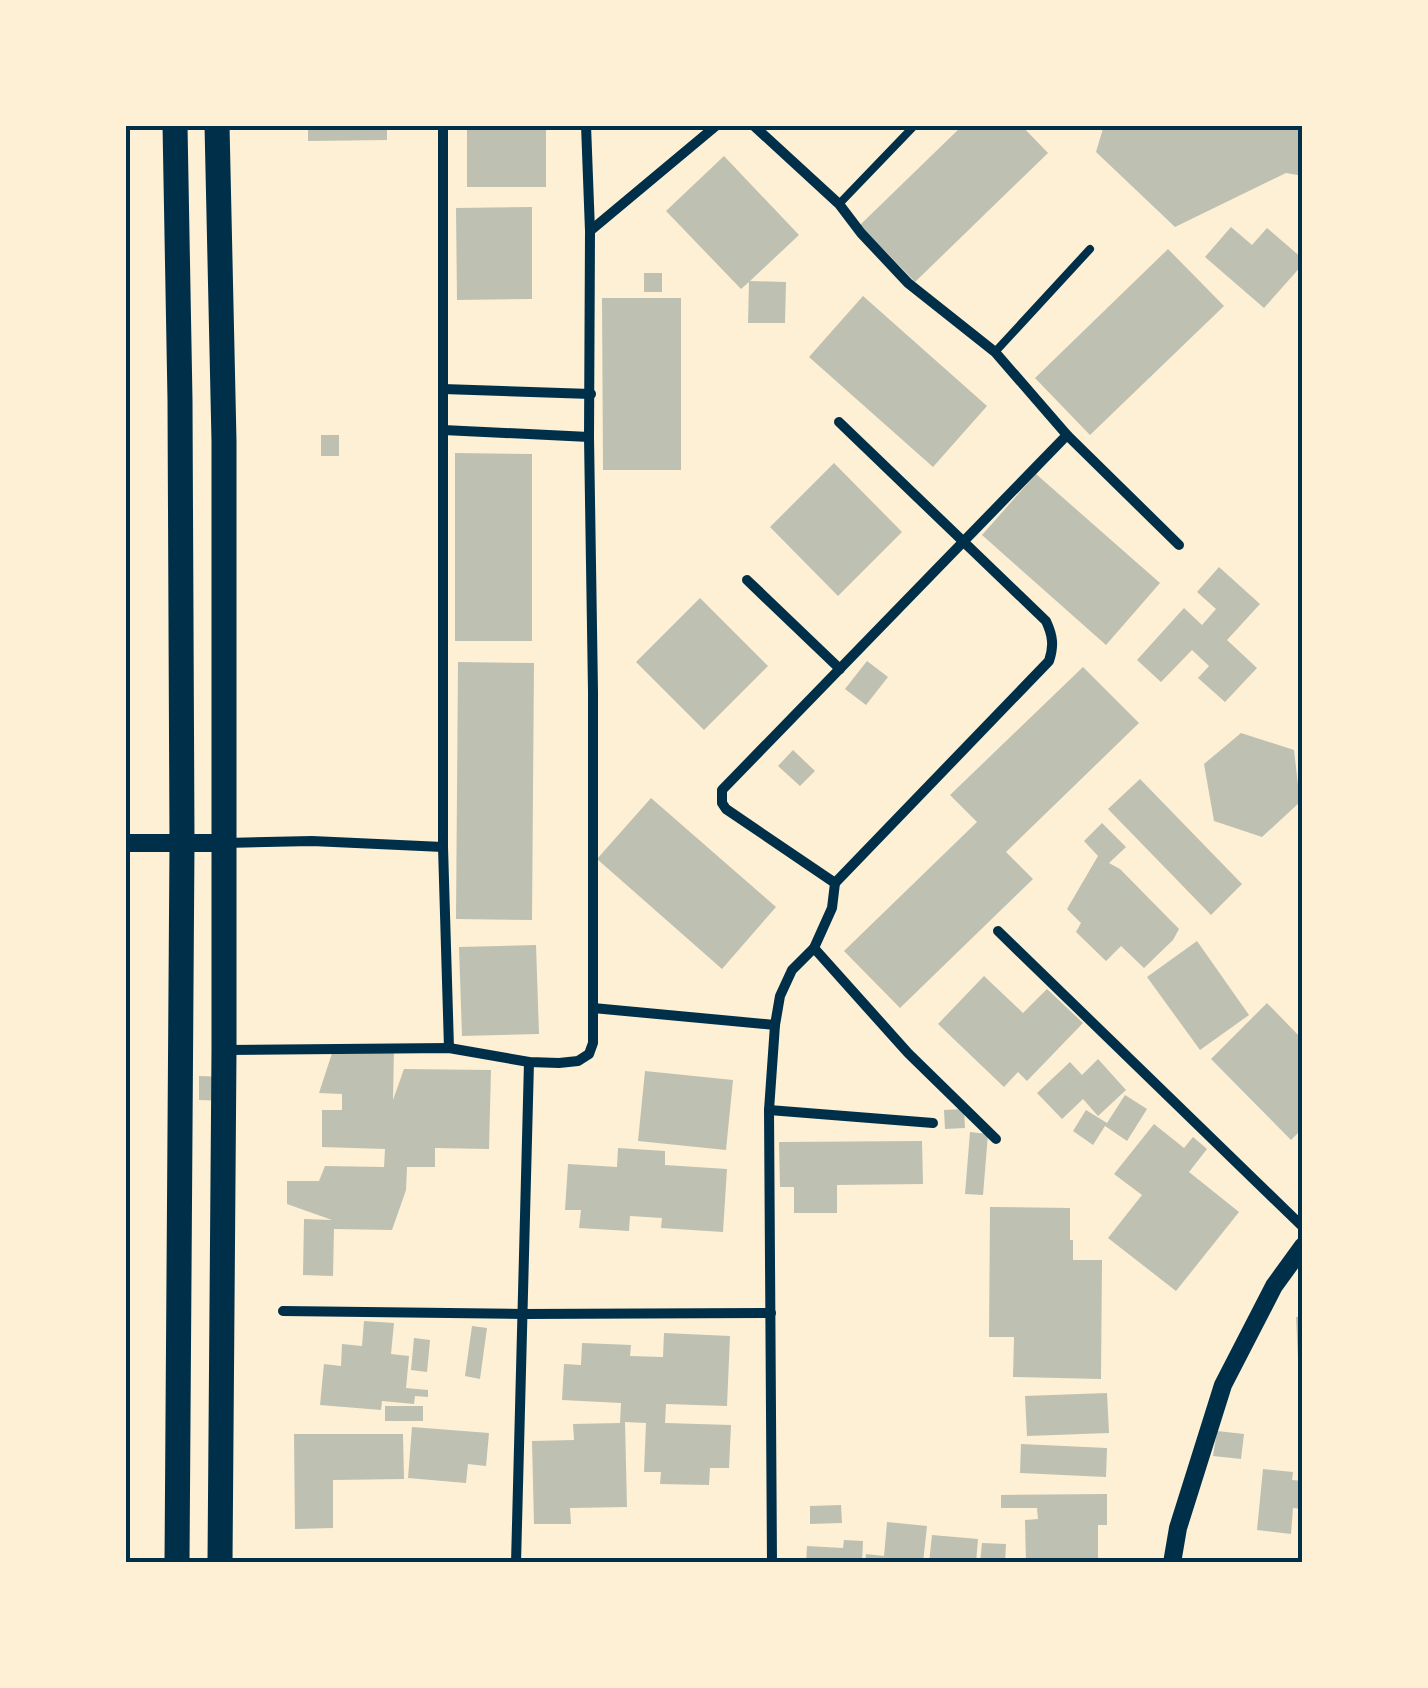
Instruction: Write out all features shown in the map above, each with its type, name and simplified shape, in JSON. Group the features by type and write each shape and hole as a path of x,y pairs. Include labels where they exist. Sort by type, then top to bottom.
{"main road":[{"path":"175,125 182,843 178,1563"},
{"path":"218,125 224,441 220,1563"}],"street":[{"path":"443,125 443,847 448,1048"},
{"path":"224,1050 448,1048 529,1062 578,1061 589,1054 593,1043 593,691 586,125"},
{"path":"590,231 718,125"},
{"path":"753,125 838,204 908,283 994,352 1067,436 1179,545"},
{"path":"443,389 590,394"},
{"path":"772,1563 769,1110 780,996 792,970 814,948 832,908 835,883 1048,661 1053,647 1046,621 839,422"},
{"path":"443,430 589,437"},
{"path":"835,883 726,809 722,790 1067,436"},
{"path":"747,580 840,669"},
{"path":"125,843 312,840 443,847"},
{"path":"998,930 1303,1227"},
{"path":"814,948 908,1053 996,1139"},
{"path":"593,1008 776,1025"},
{"path":"516,1563 529,1062"},
{"path":"769,1110 933,1122"},
{"path":"1172,1563 1178,1528 1222,1385 1274,1286 1303,1246"},
{"path":"283,1311 771,1312"}],"lane":[{"path":"838,204 914,125"},
{"path":"994,352 1090,249"}],"building":[{"path":"308,125 387,125 387,140 308,141"},
{"path":"467,125 546,125 546,187 467,187"},
{"path":"963,125 1021,125 1048,153 915,282 860,225"},
{"path":"1104,125 1303,125 1303,176 1286,173 1175,227 1096,152"},
{"path":"724,156 799,235 750,281 786,282 785,323 748,323 749,282 741,289 666,211"},
{"path":"532,207 532,299 457,300 456,208"},
{"path":"1231,227 1252,245 1267,228 1303,259 1303,264 1264,308 1205,257"},
{"path":"1168,249 1224,306 1090,435 1035,378"},
{"path":"644,273 662,273 662,292 644,292"},
{"path":"863,296 987,406 933,467 809,357"},
{"path":"602,298 681,298 681,470 603,470"},
{"path":"321,435 339,435 339,456 321,456"},
{"path":"455,453 532,454 532,641 455,641"},
{"path":"834,463 902,532 838,596 770,527"},
{"path":"1036,474 1160,583 1106,645 982,535"},
{"path":"1219,567 1260,604 1227,640 1257,668 1225,702 1198,678 1209,666 1192,650 1161,682 1137,660 1184,608 1202,625 1216,609 1197,592"},
{"path":"700,598 768,666 704,730 636,662"},
{"path":"867,661 888,677 866,705 845,689"},
{"path":"458,662 534,663 532,920 456,919"},
{"path":"1083,667 1139,723 1006,852 1033,879 900,1008 844,951 977,822 950,795"},
{"path":"1241,733 1294,750 1300,802 1262,837 1214,821 1204,764"},
{"path":"793,750 815,771 800,786 778,766"},
{"path":"1140,779 1242,884 1211,915 1108,809"},
{"path":"651,798 776,907 722,969 597,859"},
{"path":"1102,823 1126,847 1109,863 1120,869 1179,929 1144,968 1121,946 1106,961 1076,932 1081,923 1067,909 1098,856 1084,841"},
{"path":"1197,941 1249,1015 1200,1050 1147,977"},
{"path":"536,945 539,1034 462,1036 459,947"},
{"path":"984,976 1023,1013 1047,989 1083,1023 1027,1081 1018,1072 1004,1087 938,1024"},
{"path":"1267,1003 1303,1040 1303,1128 1291,1140 1211,1059"},
{"path":"334,1047 394,1048 393,1100 404,1069 491,1070 489,1149 435,1148 435,1167 407,1167 406,1190 392,1230 334,1229 333,1276 303,1275 304,1219 332,1220 287,1204 287,1181 319,1181 325,1166 384,1167 385,1149 322,1147 322,1110 342,1110 342,1094 319,1093"},
{"path":"1098,1059 1126,1090 1098,1116 1083,1099 1062,1119 1037,1093 1070,1062 1082,1075"},
{"path":"645,1071 733,1080 726,1150 638,1141"},
{"path":"199,1076 228,1077 227,1101 199,1100"},
{"path":"1125,1095 1147,1109 1127,1141 1105,1126 1093,1145 1073,1131 1086,1110 1107,1123"},
{"path":"964,1109 965,1128 945,1129 944,1110"},
{"path":"1154,1124 1184,1148 1193,1137 1207,1149 1189,1172 1239,1212 1176,1291 1108,1238 1142,1195 1114,1174"},
{"path":"970,1132 988,1134 983,1195 965,1194"},
{"path":"922,1141 923,1184 837,1185 837,1213 794,1213 794,1187 780,1187 779,1142"},
{"path":"618,1148 665,1151 665,1165 727,1169 723,1232 661,1228 662,1218 630,1216 629,1231 579,1228 581,1210 565,1210 568,1164 617,1167"},
{"path":"990,1207 1070,1208 1073,1260 1102,1260 1101,1379 1013,1377 1014,1337 989,1337"},
{"path":"1303,1316 1303,1379 1299,1379 1296,1317"},
{"path":"364,1321 394,1323 391,1354 409,1356 406,1388 428,1390 428,1397 415,1396 414,1404 382,1401 381,1410 320,1405 324,1364 341,1366 342,1344 362,1346"},
{"path":"472,1326 487,1328 480,1379 465,1376"},
{"path":"664,1333 730,1336 727,1406 666,1404 665,1423 731,1425 729,1468 710,1468 709,1485 660,1484 661,1472 644,1472 646,1423 625,1422 627,1507 570,1508 571,1524 534,1524 532,1441 574,1440 573,1424 620,1423 621,1403 562,1400 564,1364 581,1365 582,1343 631,1345 630,1356 663,1357"},
{"path":"414,1338 430,1340 427,1372 411,1370"},
{"path":"1107,1393 1109,1433 1027,1436 1025,1396"},
{"path":"385,1406 423,1406 423,1421 385,1421"},
{"path":"412,1427 489,1433 486,1466 468,1464 466,1483 408,1478"},
{"path":"1217,1431 1244,1434 1241,1459 1213,1456"},
{"path":"294,1434 403,1434 404,1479 333,1480 333,1528 295,1529"},
{"path":"1021,1444 1107,1448 1106,1477 1020,1473"},
{"path":"1263,1469 1293,1472 1292,1480 1303,1481 1303,1509 1293,1508 1291,1534 1257,1530"},
{"path":"1107,1494 1107,1525 1098,1525 1098,1563 1026,1563 1025,1520 1038,1519 1037,1508 1001,1508 1001,1495"},
{"path":"841,1505 842,1523 810,1524 810,1506"},
{"path":"887,1522 927,1526 923,1563 865,1563 866,1554 884,1556"},
{"path":"932,1535 978,1539 976,1563 929,1563"},
{"path":"844,1540 863,1541 862,1563 806,1563 807,1546 843,1548"},
{"path":"982,1543 1006,1544 1005,1563 980,1563"}]}
